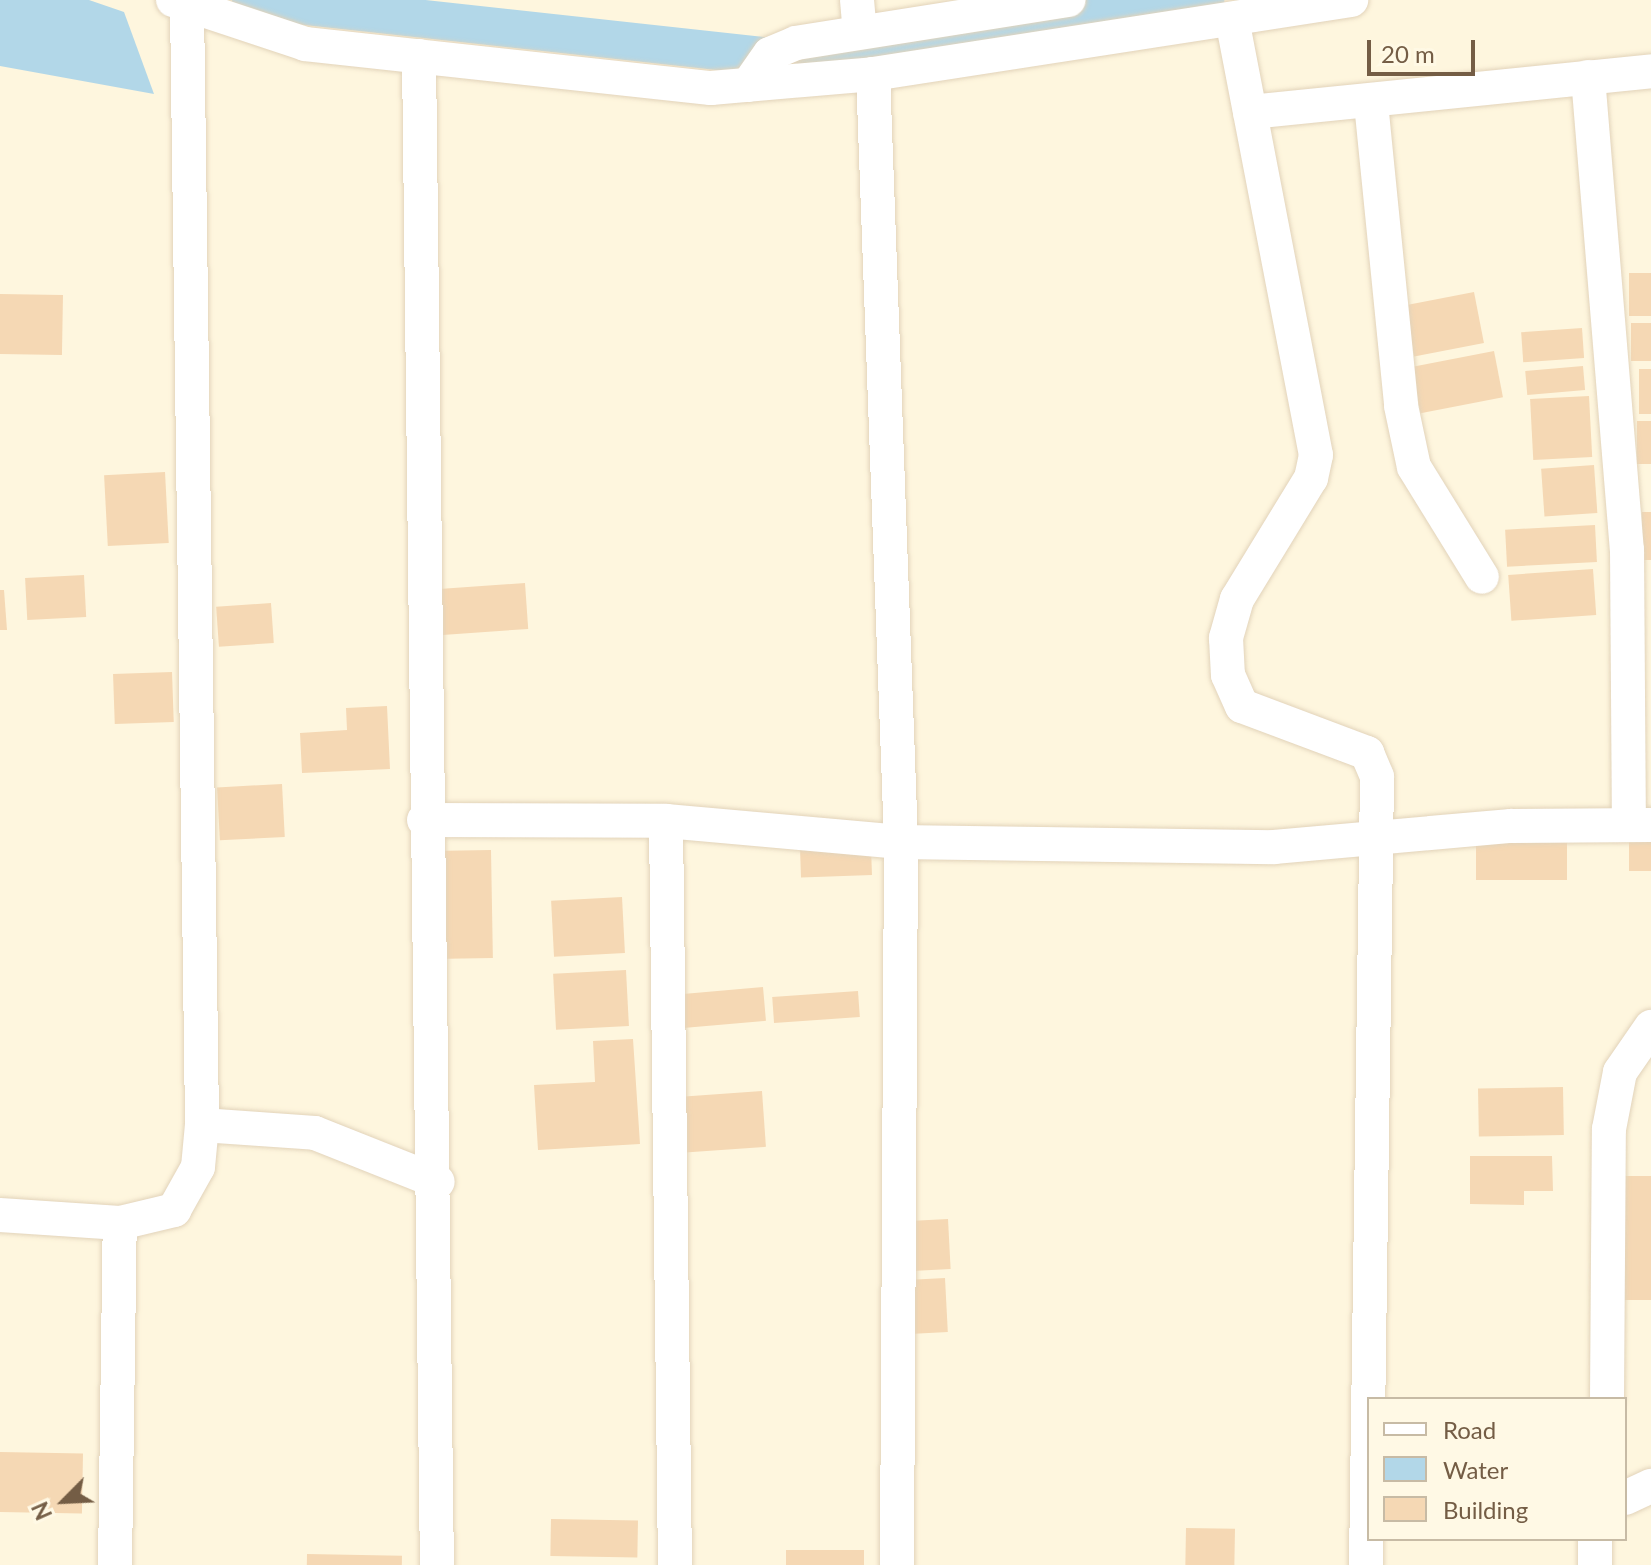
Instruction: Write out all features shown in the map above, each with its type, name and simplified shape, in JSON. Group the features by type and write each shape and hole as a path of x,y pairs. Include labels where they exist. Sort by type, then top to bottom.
{"street":[{"path":"0,1215 148,1222 189,1194 202,1125 180,2 305,44 711,88 758,69 858,16 1069,0"},
{"path":"758,69 873,74 1351,0"},
{"path":"1232,19 1316,455 1311,478 1237,599 1226,638 1228,675 1242,706 1367,753 1377,777 1368,1397"},
{"path":"419,56 424,820 438,1182 437,1565"},
{"path":"1250,112 1371,103 1651,71"},
{"path":"873,74 901,842 897,1565"},
{"path":"424,820 666,821 901,842 1375,842 1511,826 1640,825 1627,550 1588,77"},
{"path":"1371,103 1401,406 1414,467 1482,577"},
{"path":"666,821 675,1565"},
{"path":"1607,1397 1609,1129 1620,1072 1651,1027"},
{"path":"202,1125 315,1133 438,1182"},
{"path":"115,1565 120,1223"},
{"path":"1366,1565 1367,1485"},
{"path":"1627,1497 1651,1486"},
{"path":"1595,1541 1595,1565"}],"water":[{"path":"0,0 89,0 124,12 154,94 0,66"}],"building":[{"path":"1629,273 1651,273 1651,316 1629,316"},
{"path":"1474,292 1484,343 1414,357 1404,306"},
{"path":"0,294 63,295 62,355 0,354"},
{"path":"1631,323 1651,323 1651,361 1631,361"},
{"path":"1582,328 1584,358 1523,362 1521,332"},
{"path":"1494,351 1503,397 1421,413 1412,367"},
{"path":"1583,366 1585,390 1527,395 1525,371"},
{"path":"1639,369 1651,369 1651,414 1639,414"},
{"path":"1589,396 1592,457 1533,460 1530,399"},
{"path":"1637,421 1651,421 1651,464 1637,464"},
{"path":"1594,465 1597,513 1544,517 1541,469"},
{"path":"165,472 169,543 108,546 104,475"},
{"path":"1642,512 1651,512 1651,560 1642,560"},
{"path":"1595,525 1597,562 1507,567 1505,530"},
{"path":"1593,569 1596,615 1511,621 1508,575"},
{"path":"84,575 86,617 27,620 25,578"},
{"path":"525,583 528,629 442,635 439,589"},
{"path":"0,590 4,590 7,630 0,630"},
{"path":"271,603 274,643 219,647 216,607"},
{"path":"172,672 174,722 115,724 113,674"},
{"path":"387,706 390,769 302,773 300,733 347,730 346,708"},
{"path":"282,784 285,837 220,840 217,787"},
{"path":"1629,830 1651,830 1651,871 1629,871"},
{"path":"1476,832 1567,832 1567,880 1476,880"},
{"path":"871,847 872,875 801,877 800,849"},
{"path":"491,850 493,958 433,959 431,851"},
{"path":"622,897 625,953 554,957 551,901"},
{"path":"626,970 629,1026 556,1030 553,974"},
{"path":"763,987 766,1021 683,1028 680,994"},
{"path":"858,991 860,1017 774,1023 772,997"},
{"path":"633,1039 640,1144 538,1150 534,1085 595,1082 593,1041"},
{"path":"1563,1087 1564,1135 1479,1136 1478,1088"},
{"path":"762,1091 766,1147 678,1153 674,1097"},
{"path":"1470,1156 1552,1156 1553,1191 1524,1191 1524,1205 1470,1204"},
{"path":"1609,1176 1651,1176 1651,1300 1609,1300"},
{"path":"948,1219 951,1269 903,1271 900,1222"},
{"path":"945,1278 948,1332 905,1334 902,1280"},
{"path":"0,1452 83,1453 82,1513 0,1512"},
{"path":"551,1519 638,1521 637,1558 550,1556"},
{"path":"1186,1528 1235,1529 1234,1565 1185,1565"},
{"path":"786,1550 864,1550 864,1565 786,1565"},
{"path":"307,1554 402,1556 402,1565 307,1565"}],"waterway":[{"path":"251,0 808,61 1205,0"}]}
